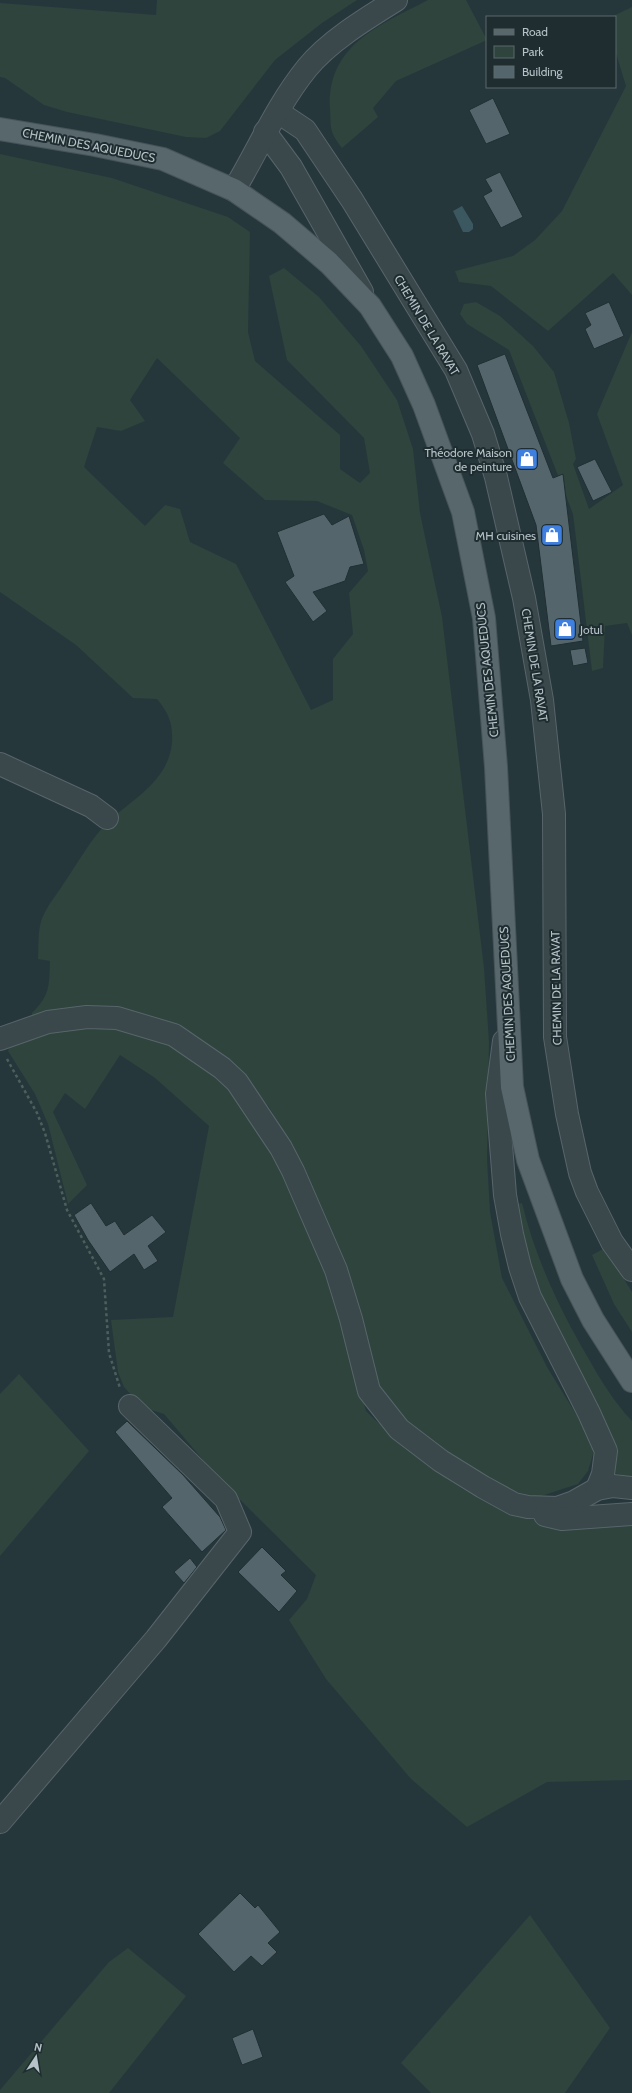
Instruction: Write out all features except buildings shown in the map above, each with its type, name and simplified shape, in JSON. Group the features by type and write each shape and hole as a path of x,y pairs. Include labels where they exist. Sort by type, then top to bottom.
{"main road":[{"name":"CHEMIN DES AQUEDUCS","path":"0,129 95,144 163,159 234,190 282,223 329,263 370,306 402,356 424,405 463,512 484,618 496,767 512,1087 528,1160 572,1279 592,1320 632,1382"}],"street":[{"path":"234,190 265,132 308,67 322,53 396,0"},
{"name":"CHEMIN DE LA RAVAT","path":"278,112 305,130 352,200 456,370 483,434 496,477 524,598 542,700 554,814 555,1037 566,1107 580,1174 587,1192 612,1242 632,1270"},
{"path":"265,132 291,167 370,306"},
{"path":"0,764 91,806 107,818"},
{"path":"508,1016 497,1094 505,1195 512,1234 520,1267 530,1297 598,1432 606,1451 603,1474 597,1489"},
{"path":"2,1046 48,1022 87,1017 117,1018 174,1035 222,1068 237,1082 281,1148 293,1171 336,1270 351,1319 369,1391 399,1429 441,1461 514,1504 528,1507 557,1508 574,1502 597,1489 614,1486 632,1488"},
{"path":"0,1822 156,1639 240,1532 226,1499 130,1406"},
{"path":"528,1507 542,1514 562,1519 632,1514"}],"path":[{"path":"2,1046 37,1113 45,1133 67,1210 104,1279 109,1353 114,1374 130,1406"}],"green space":[{"path":"157,0 357,0 322,23 275,60 220,131 206,138 186,137 67,112 44,105 5,78 0,77 0,3 156,15"},
{"path":"428,0 466,0 486,40 396,81 373,108 378,117 342,148 335,138 330,121 331,86 337,68 347,53 360,40 392,19"},
{"path":"632,7 632,295 613,273 548,331 491,286 459,282 455,271 513,256 535,240 562,211 626,86 616,53 616,16 613,16"},
{"path":"0,154 112,178 228,217 250,232 248,332 255,361 340,435 340,469 360,483 370,473 364,438 287,360 269,276 284,268 319,297 361,346 397,400 413,449 420,513 442,617 484,968 489,1042 487,1159 490,1212 502,1278 547,1367 592,1440 593,1454 588,1471 578,1484 538,1497 504,1489 458,1462 406,1424 376,1384 354,1290 321,1206 269,1107 227,1061 189,1035 129,1010 98,1010 32,1020 32,1013 42,1001 49,984 50,961 38,959 39,930 44,914 96,835 109,821 148,788 164,768 172,743 172,730 165,709 157,699 133,698 76,645 0,592","holes":["157,358 240,438 223,463 265,500 317,501 352,515 364,550 368,571 349,593 353,634 333,659 333,700 311,710 236,564 190,542 180,509 165,505 145,526 84,467 97,427 121,431 145,421 130,400"]},
{"path":"476,302 500,316 533,346 554,372 569,423 576,459 573,464 589,509 623,485 597,414 632,332 632,635 627,623 605,626 603,668 592,671 573,514 509,350 467,324 460,314 464,304"},
{"path":"103,1024 166,1041 210,1071 234,1091 262,1132 321,1250 366,1411 377,1422 432,1468 450,1481 506,1511 526,1518 579,1528 632,1525 632,1780 547,1782 467,1827 411,1779 326,1679 289,1620 307,1599 316,1575 220,1480 164,1414 142,1407 124,1387 118,1372 111,1320 173,1317 209,1126 155,1078 120,1055 85,1109 65,1093 53,1112 87,1185 68,1204 48,1124 35,1094 8,1051 12,1042 23,1035"},
{"path":"522,1203 527,1223 541,1262 567,1319 602,1382 632,1421 632,1477 613,1473 618,1448 570,1361 542,1300 531,1269 523,1237 517,1204"},
{"path":"605,1248 632,1292 632,1332 614,1304 592,1255"},
{"path":"19,1374 89,1451 0,1556 0,1394"},
{"path":"530,1915 610,2028 565,2093 431,2093 401,2063"},
{"path":"128,1948 186,1996 109,2093 0,2093 0,2090 109,1962"}],"water":[{"path":"462,206 473,224 473,229 469,232 463,232 453,211"}],"place":[{"name":"Théodore Maison de peinture","path":"527,459"},
{"name":"MH cuisines","path":"552,535"},
{"name":"Jotul","path":"565,629"}]}
